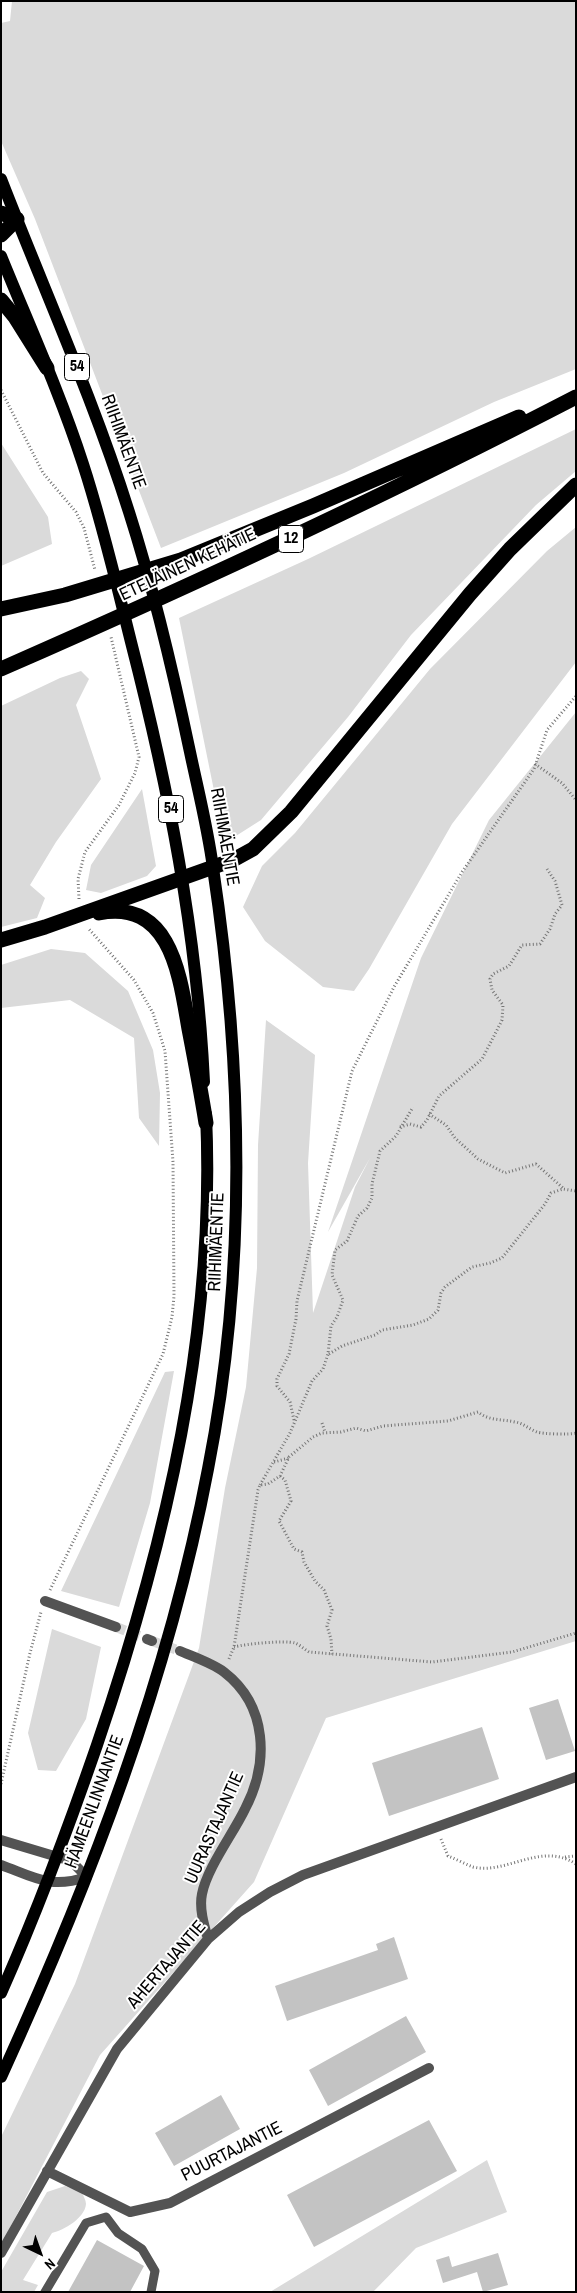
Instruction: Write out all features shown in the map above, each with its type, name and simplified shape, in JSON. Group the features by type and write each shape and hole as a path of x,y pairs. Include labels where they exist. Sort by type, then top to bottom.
{"highway":[{"path":"1,214 16,219 1,234"},
{"path":"1,300 15,317 47,368"},
{"path":"1,609 74,593 181,560 314,506 406,464 576,393"},
{"name":"ETELÄINEN KEHÄTIE","path":"1,670 186,588 339,516 576,397"},
{"path":"1,940 68,919 182,876 233,860 253,849 274,831 470,594 510,550 576,485"},
{"path":"68,919 120,911 136,915 150,922 170,947 181,980 206,1123"}],"main road":[{"name":"RIIHIMÄENTIE","path":"1,179 105,439 131,518 158,611 186,733 213,866 235,1058 236,1203 232,1302 222,1384 210,1464 196,1529"},
{"name":"RIIHIMÄENTIE","path":"1,256 47,368 83,463 101,524 157,743 182,876 197,990 206,1123 206,1189 201,1295 190,1387 166,1512"},
{"name":"HÄMEENLINNANTIE","path":"1,1993 57,1856 110,1706 142,1605 166,1512"},
{"name":"HÄMEENLINNANTIE","path":"1,2077 43,1985 87,1877 136,1740 183,1584 196,1529"}],"street":[{"path":"45,1601 116,1627"},
{"name":"UURASTAJANTIE","path":"180,1651 224,1672 241,1688 253,1707 260,1729 262,1746 260,1766 246,1808 211,1872 202,1894 202,1915 208,1939"},
{"name":"AHERTAJANTIE","path":"1,2253 117,2049 208,1939 239,1912 270,1892 303,1875 576,1778"},
{"path":"1,1840 57,1856 71,1862 87,1877"},
{"path":"1,1865 47,1882 61,1884 87,1877"},
{"name":"PUURTAJANTIE","path":"47,2170 130,2212 170,2203 429,2068"}],"lane":[{"path":"45,2292 86,2223 106,2217 114,2204"},
{"path":"106,2217 118,2233 142,2249 154,2271 150,2292"}],"path":[{"path":"1,390 43,473 76,512 84,528"},
{"path":"294,1420 290,1402 277,1386 277,1379 289,1354 296,1319 297,1302 352,1071 394,987 457,880 535,764 547,730 576,696"},
{"path":"80,902 78,879 82,859 85,852 109,822 130,786 138,762 138,749"},
{"path":"535,764 562,783 576,800"},
{"path":"400,1127 410,1124 421,1127 443,1092 482,1059 502,1020 503,1005 492,990 490,979 493,974 509,966 522,945 540,944 550,929 555,914 562,905 555,881 548,869"},
{"path":"1,1784 30,1653 45,1601 163,1354 172,1317 174,1296 173,1162 165,1051 153,1013 134,980 88,928"},
{"path":"224,1672 234,1647 246,1563 252,1538 256,1494 290,1434 294,1420 312,1381 321,1373 328,1354 331,1326 337,1317 343,1300 332,1275 335,1250 347,1241 358,1216 367,1208 372,1198 372,1184 380,1151 396,1136 412,1107"},
{"path":"429,1114 446,1125 455,1138 478,1159 505,1173 536,1164 563,1189"},
{"path":"328,1354 342,1346 375,1336 382,1330 413,1325 429,1318 438,1310 441,1293 445,1287 472,1267 502,1258 545,1204 551,1193 563,1189 576,1191"},
{"path":"260,1485 268,1484 280,1476 290,1457 313,1437 326,1432 341,1432 356,1428 366,1431 383,1426 448,1421 478,1412 484,1417 507,1422 514,1421 538,1432 570,1435 576,1433"},
{"path":"322,1423 326,1432"},
{"path":"274,1462 290,1457"},
{"path":"280,1476 286,1480 291,1501 279,1521 294,1549 302,1552 304,1562 324,1590 332,1610 326,1626 332,1639 332,1655"},
{"path":"234,1647 244,1644 286,1642 299,1645 309,1652 432,1662 512,1652 576,1634"},
{"path":"436,1828 448,1856 474,1867 495,1866 531,1857 576,1856"},
{"path":"565,1857 576,1864"}],"shaded area":[{"path":"12,1 576,1 576,369 494,402 344,473 161,548 35,219 1,141 1,23 10,21"},
{"path":"576,429 576,471 536,505 411,635 348,717 261,820 228,841 223,835 179,618 308,559"},
{"path":"1,443 48,517 52,544 1,566"},
{"path":"576,527 576,662 452,824 369,969 354,991 323,987 265,941 243,907 262,866 295,833 430,669 547,551"},
{"path":"81,671 89,679 76,705 101,779 56,842 30,885 45,898 37,918 1,927 1,706 60,678"},
{"path":"576,712 576,1641 326,1718 254,1882 100,2055 1,2245 1,2137 75,1984 199,1648 225,1488 246,1387 257,1268 258,1145 266,1020 315,1055 308,1163 313,1313 355,1187 370,1158 328,1232 421,958 489,820"},
{"path":"142,789 156,866 147,876 101,893 86,890 91,865"},
{"path":"51,949 85,953 128,991 153,1050 160,1093 159,1146 139,1118 134,1038 70,1000 1,1008 1,965"},
{"path":"174,1371 150,1503 119,1607 61,1591 165,1372"},
{"path":"52,1629 101,1647 86,1719 56,1771 38,1770 28,1733"},
{"path":"487,2160 507,2212 416,2248 373,2292 270,2292"},
{"path":"65,2186 82,2192 86,2204 82,2214 68,2226 52,2233 23,2280 38,2285 34,2292 1,2292 1,2272 47,2192"}],"building":[{"path":"558,1699 575,1751 546,1760 529,1708"},
{"path":"482,1727 499,1779 389,1816 372,1763"},
{"path":"394,1937 408,1979 287,2021 275,1986 378,1950 376,1944"},
{"path":"406,2016 426,2052 328,2106 309,2070"},
{"path":"221,2095 240,2129 174,2166 155,2133"},
{"path":"429,2120 457,2171 314,2247 287,2195"},
{"path":"97,2240 144,2266 130,2292 68,2292"},
{"path":"498,2253 508,2285 483,2292 477,2272 443,2283 436,2260 449,2256 452,2267"}],"tunnel":[{"path":"116,1627 147,1639"},
{"path":"152,1641 180,1651"}]}
